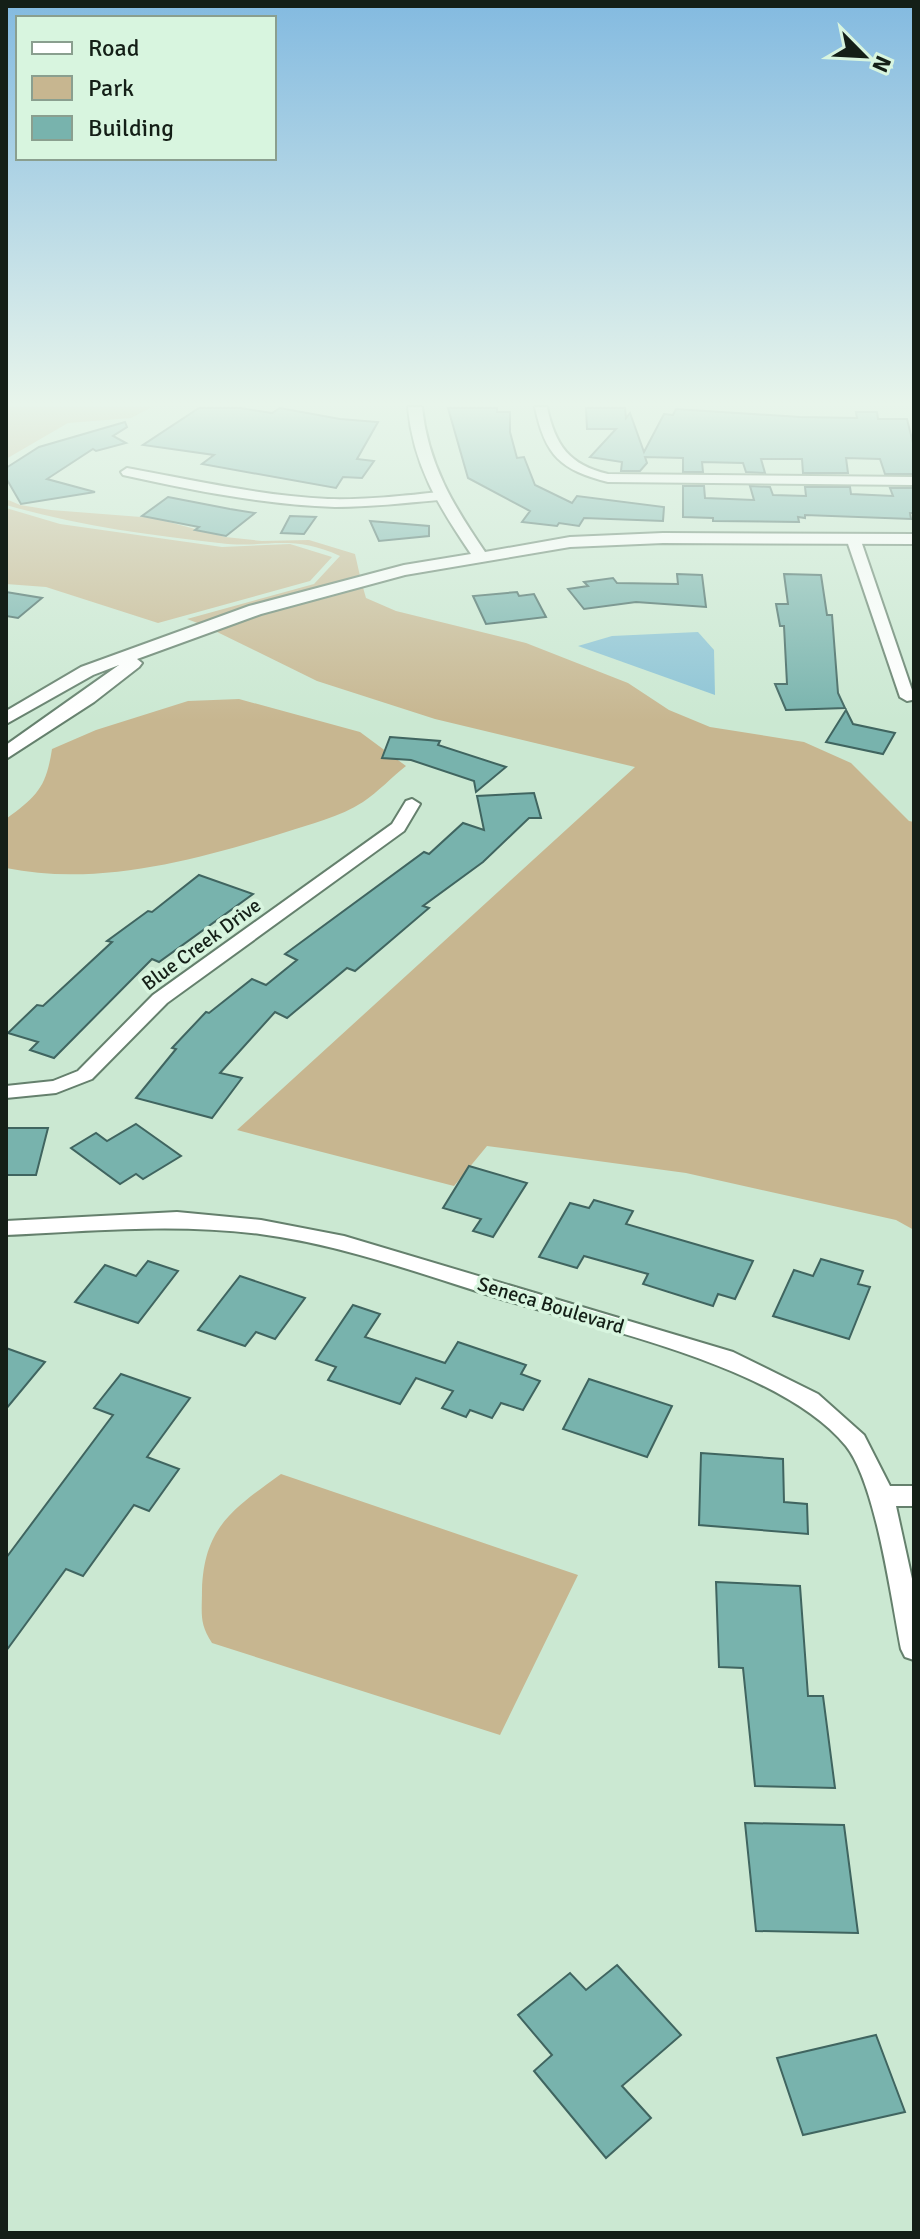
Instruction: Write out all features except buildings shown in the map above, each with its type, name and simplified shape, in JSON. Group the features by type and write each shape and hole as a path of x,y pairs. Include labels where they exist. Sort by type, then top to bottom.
{"street":[{"path":"450,511 482,559"},
{"path":"6,719 87,671 255,610 404,570 482,559 518,562 668,551 854,545 914,539"},
{"path":"854,545 914,552"},
{"path":"854,545 907,697"},
{"path":"7,751 88,698 147,651"},
{"name":"Blue Creek Drive","path":"6,1092 56,1087 85,1075 160,999 398,827 412,804"},
{"name":"Seneca Boulevard","path":"6,1228 177,1219 261,1227 344,1243 725,1358 810,1400 856,1441 882,1496 914,1649"},
{"path":"882,1496 914,1496"}],"green space":[{"path":"6,511 18,511 60,524 222,547 290,544 332,557 310,581 158,623 46,587 6,584"},
{"path":"32,511 154,518 225,537 262,541 309,540 355,554 360,576 256,604 200,624 187,619 314,584 340,556 307,545 219,543"},
{"path":"362,584 366,598 396,611 526,643 628,683 669,710 710,727 804,742 851,763 909,821 914,822 914,1230 896,1220 686,1173 487,1146 454,1186 237,1130 635,767 435,719 317,681 213,630"},
{"path":"239,699 360,732 406,766 369,798 345,812 216,853 111,872 40,873 6,868 6,819 38,790 47,773 52,749 96,730 188,701"},
{"path":"281,1474 578,1575 500,1735 212,1643 203,1624 202,1612 208,1550 215,1535 235,1509"}],"water":[{"path":"698,632 714,650 715,695 578,646 612,636"}]}
